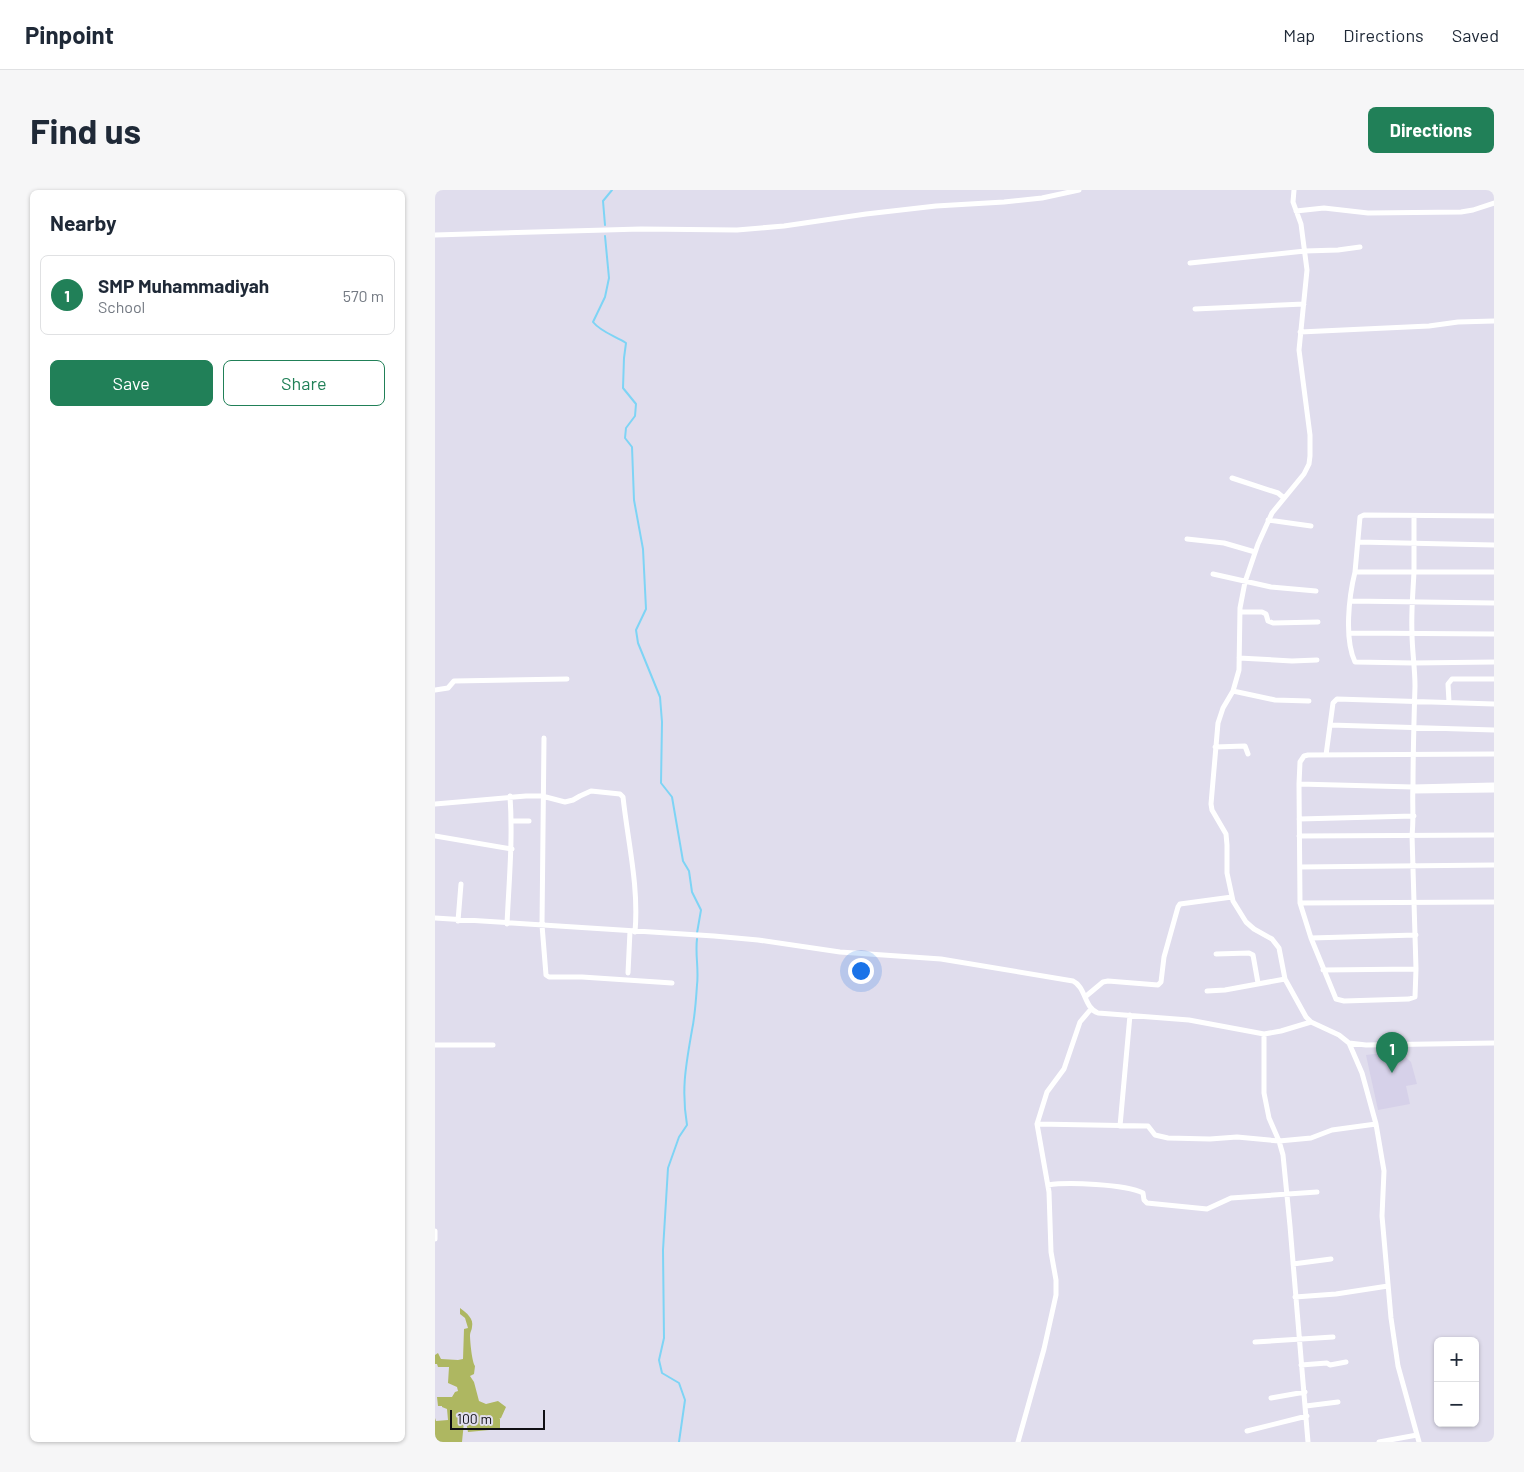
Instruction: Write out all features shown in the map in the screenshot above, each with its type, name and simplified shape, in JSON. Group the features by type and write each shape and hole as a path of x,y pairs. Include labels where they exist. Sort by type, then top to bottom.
{"street":[{"path":"435,235 633,230 737,230 784,226 927,207 1042,198 1079,190"},
{"path":"1294,190 1293,202 1301,224 1307,270 1299,350 1309,435 1309,464 1303,474 1281,496 1251,550 1241,581 1239,670 1233,691 1219,717 1211,804 1212,810 1225,834 1227,873 1232,897 1246,922 1272,939 1279,948 1285,979 1306,1017 1311,1022 1339,1035 1349,1043 1362,1073 1376,1124 1384,1170 1382,1216 1391,1318 1398,1366 1419,1442"},
{"path":"1296,211 1324,208 1368,213 1461,212 1494,204"},
{"path":"1190,263 1361,247"},
{"path":"1195,309 1304,304"},
{"path":"1300,332 1422,326 1458,322 1494,322"},
{"path":"1232,478 1281,496"},
{"path":"1494,516 1364,515 1360,517 1358,520 1358,542 1350,601 1349,633 1355,662 1494,662"},
{"path":"1414,516 1412,634 1415,755 1412,835 1416,994 1413,999 1338,1001 1333,996 1300,903 1299,784 1301,759 1308,755 1415,755 1494,754"},
{"path":"1268,520 1311,526"},
{"path":"1187,539 1224,543 1251,550"},
{"path":"1358,542 1494,545"},
{"path":"1355,572 1494,572"},
{"path":"1213,574 1271,587 1316,590"},
{"path":"1350,601 1494,603"},
{"path":"1240,612 1263,612 1266,614 1268,621 1273,623 1318,622"},
{"path":"1349,633 1494,634"},
{"path":"1239,658 1292,661 1317,660"},
{"path":"435,690 447,689 454,681 567,679"},
{"path":"1449,702 1448,684 1451,679 1494,679"},
{"path":"1233,691 1275,700 1309,701"},
{"path":"1326,755 1334,701 1337,699 1494,704"},
{"path":"1330,725 1494,730"},
{"path":"544,738 542,925 546,974 548,976 672,983"},
{"path":"1215,747 1245,746 1248,754"},
{"path":"1299,784 1494,790"},
{"path":"1413,789 1494,785"},
{"path":"435,804 510,796 543,796 565,802 591,791 622,795 635,881 628,973"},
{"path":"507,924 512,822 510,796"},
{"path":"1299,819 1414,816"},
{"path":"512,822 529,821"},
{"path":"1299,836 1494,835"},
{"path":"435,836 511,849"},
{"path":"1300,867 1494,865"},
{"path":"458,921 461,884"},
{"path":"1085,997 1103,982 1108,981 1158,985 1161,982 1164,957 1180,904 1232,897"},
{"path":"1300,903 1494,902"},
{"path":"435,918 458,921 714,936 758,940 848,953 941,959 1041,974 1073,981 1078,984 1091,1009 1098,1013 1189,1020 1264,1034 1311,1022"},
{"path":"1311,938 1416,935"},
{"path":"1216,954 1249,953 1253,955 1258,984"},
{"path":"1323,970 1416,969"},
{"path":"1207,991 1225,990 1285,979"},
{"path":"1018,1442 1044,1350 1056,1295 1048,1186 1037,1124 1047,1092 1064,1069 1074,1036 1081,1022 1091,1009"},
{"path":"1120,1126 1131,1015"},
{"path":"1264,1034 1264,1093 1269,1118 1283,1155 1308,1442"},
{"path":"1349,1043 1366,1045 1494,1043"},
{"path":"435,1045 493,1045"},
{"path":"1037,1124 1148,1126 1155,1135 1169,1138 1210,1139 1237,1137 1279,1141 1311,1138 1332,1130 1376,1124"},
{"path":"1048,1186 1090,1185 1134,1188 1143,1192 1144,1200 1147,1203 1203,1209 1231,1198 1317,1192"},
{"path":"435,1231 435,1239"},
{"path":"1293,1264 1331,1259"},
{"path":"1295,1297 1337,1294 1388,1286"},
{"path":"1255,1342 1333,1337"},
{"path":"1301,1364 1327,1363 1330,1365 1346,1362"},
{"path":"1271,1398 1305,1392"},
{"path":"1306,1406 1338,1402"},
{"path":"1247,1431 1307,1416"},
{"path":"1379,1442 1417,1435"}],"shaded area":[{"path":"1399,1051 1411,1062 1417,1084 1406,1086 1410,1104 1378,1110 1366,1055"}],"green space":[{"path":"460,1308 472,1321 470,1342 475,1366 474,1374 470,1376 474,1382 479,1401 486,1404 498,1401 506,1407 499,1419 500,1429 468,1432 466,1422 464,1422 462,1442 435,1442 435,1418 436,1421 448,1420 447,1409 438,1406 437,1397 452,1397 458,1391 457,1387 448,1383 449,1367 438,1367 435,1364 435,1355 438,1353 441,1359 463,1359 464,1329 468,1328 465,1318 460,1314"}],"waterway":[{"path":"605,225 603,201 612,190"},
{"path":"605,236 609,278 605,297 593,322 604,331 626,343 623,388 636,404 635,416 626,428 625,438 632,447 634,500 643,549 646,609 636,630 638,643 660,697 662,722 661,783 672,797 683,861 689,871 692,892 701,910 697,933"},
{"path":"679,1442 685,1400 679,1383 662,1373 659,1360 664,1338 663,1250 668,1168 679,1137 687,1125 684,1088 696,1002 697,939"}],"place":[{"name":"SMP Muhammadiyah","path":"1392,1073"}]}
